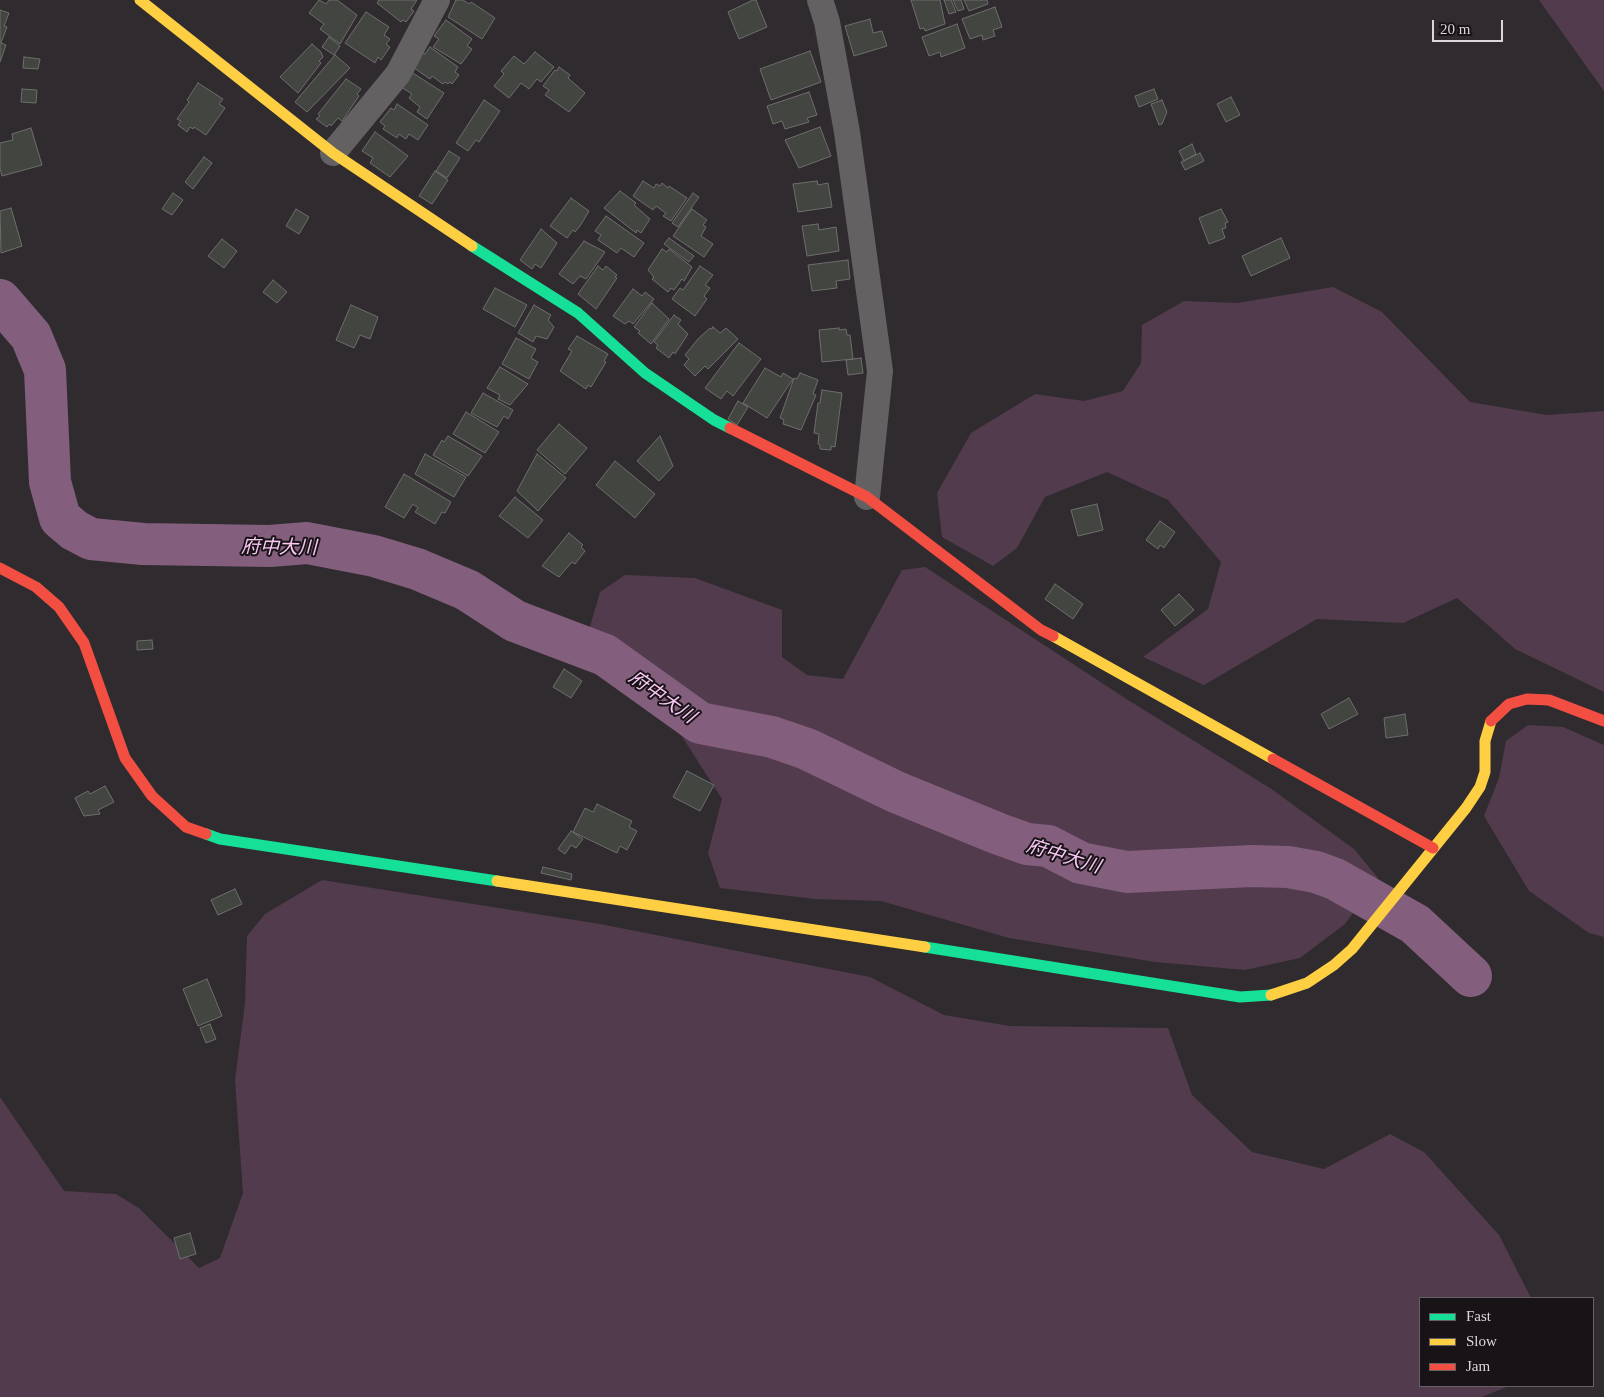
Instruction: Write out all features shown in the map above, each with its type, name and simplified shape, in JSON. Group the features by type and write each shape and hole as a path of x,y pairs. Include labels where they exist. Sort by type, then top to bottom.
{"street":[{"path":"140,0 333,153 472,246 578,312 646,373 714,420 867,497 1041,630 1433,848"},
{"path":"333,153 398,74 437,0"},
{"path":"820,0 827,22 847,132 880,371 867,497"},
{"path":"0,568 36,587 59,607 84,643 125,758 152,796 186,827 220,839 801,927 1240,997 1270,995 1306,983 1334,965 1352,949 1466,808 1480,787 1485,772 1485,740 1492,719 1509,704 1527,699 1549,700 1604,721"}],"shaded area":[{"path":"1539,0 1604,0 1604,91"},
{"path":"1333,287 1382,312 1470,402 1547,415 1604,411 1604,692 1515,649 1457,598 1403,623 1317,619 1204,685 1143,657 1208,609 1221,562 1168,500 1107,472 1045,497 1017,548 993,566 942,537 937,493 971,433 1035,394 1084,401 1123,391 1141,363 1142,325 1184,301 1237,303"},
{"path":"925,567 1128,700 1270,788 1354,849 1378,878 1345,924 1300,958 1245,970 1155,962 1009,938 881,901 815,899 720,888 708,853 722,799 681,735 631,690 587,637 600,592 625,575 695,578 782,610 782,657 807,675 843,679 902,570"},
{"path":"1528,725 1563,727 1604,745 1604,937 1589,933 1529,891 1484,816 1499,778 1506,741"},
{"path":"322,880 600,924 870,977 944,1015 1010,1026 1168,1028 1192,1095 1252,1152 1324,1169 1390,1134 1424,1152 1499,1235 1530,1297 1419,1297 1419,1387 1507,1387 1482,1397 0,1397 0,1097 64,1191 116,1194 139,1208 199,1268 220,1258 243,1193 235,1080 245,1003 247,936 265,914"}],"building":[{"path":"319,0 326,4 329,0 337,0 357,15 340,44 320,29 324,24 309,13"},
{"path":"379,0 417,0 411,9 414,11 406,22 403,20 401,22 377,3"},
{"path":"456,0 463,0 469,4 471,2 495,18 482,39 448,17"},
{"path":"756,0 767,27 739,39 728,12"},
{"path":"911,0 940,0 945,24 925,31 924,28 920,29"},
{"path":"944,0 951,0 956,12 949,14"},
{"path":"953,0 961,0 964,9 958,11"},
{"path":"964,0 987,0 988,4 969,11"},
{"path":"995,7 1002,27 993,30 995,36 983,40 982,35 970,39 962,19"},
{"path":"0,10 9,13 4,26 7,27 1,43 6,45 0,62"},
{"path":"366,12 389,27 384,35 390,39 386,44 390,47 381,60 378,57 375,63 345,43"},
{"path":"870,19 873,33 882,31 887,46 854,56 845,26"},
{"path":"446,20 472,39 467,46 472,49 461,64 433,47 439,39 434,36"},
{"path":"957,24 965,48 941,57 940,52 929,56 922,37"},
{"path":"329,37 340,46 334,55 322,47"},
{"path":"312,44 321,52 323,57 319,61 321,63 298,93 280,77"},
{"path":"430,47 458,67 455,72 459,75 452,84 445,82 443,84 432,76 430,79 410,65 420,50 425,54"},
{"path":"810,51 821,82 771,100 760,69"},
{"path":"535,52 554,67 541,82 537,79 529,89 521,83 509,98 494,86 504,74 501,71 514,56 524,64"},
{"path":"335,55 350,68 307,112 295,102"},
{"path":"24,57 40,59 38,69 23,68"},
{"path":"559,67 570,75 568,78 585,93 569,112 545,95 549,90 543,86"},
{"path":"408,70 444,93 427,119 417,112 420,107 409,98 412,94 398,85"},
{"path":"346,79 361,89 357,94 359,96 342,121 338,118 331,126 329,124 327,127 316,119"},
{"path":"198,83 223,99 219,104 225,108 206,135 194,127 193,129 190,127 187,132 178,125 181,121 177,119 189,102 187,100"},
{"path":"22,89 37,90 36,103 21,102"},
{"path":"1154,89 1158,99 1139,107 1135,96"},
{"path":"809,92 817,115 807,118 809,122 785,129 782,121 773,124 767,106"},
{"path":"1231,97 1240,115 1226,122 1217,104"},
{"path":"484,100 500,111 479,142 476,140 468,151 456,143"},
{"path":"1162,100 1167,112 1162,124 1159,125 1151,104"},
{"path":"397,104 428,125 418,140 409,134 406,139 399,134 397,138 383,129 385,126 380,122 391,108 394,110"},
{"path":"820,127 831,156 799,168 785,140"},
{"path":"31,128 42,165 2,176 0,168 0,143 13,140 12,134"},
{"path":"375,132 408,156 390,177 370,163 373,158 362,151"},
{"path":"1192,144 1196,154 1184,161 1179,151"},
{"path":"449,151 460,158 447,178 436,171"},
{"path":"1200,153 1204,161 1185,170 1181,162"},
{"path":"204,157 212,163 193,189 185,182"},
{"path":"435,171 448,180 432,204 419,196"},
{"path":"643,181 654,188 656,184 660,186 662,183 687,198 671,221 663,216 666,213 656,206 653,210 633,196"},
{"path":"817,181 818,185 828,183 832,207 798,212 793,184"},
{"path":"620,191 636,203 634,205 650,219 641,233 637,230 636,233 604,208"},
{"path":"173,193 183,200 172,215 162,209"},
{"path":"693,193 699,197 678,227 672,223"},
{"path":"571,198 589,211 580,226 575,232 573,230 567,238 550,226"},
{"path":"11,208 22,246 1,253 0,211"},
{"path":"296,209 309,217 299,234 286,226"},
{"path":"692,209 707,220 703,225 706,227 701,236 713,244 704,257 673,236"},
{"path":"1221,209 1228,222 1225,223 1226,228 1222,229 1225,238 1209,244 1199,218"},
{"path":"606,216 644,243 634,257 621,248 617,253 598,240 601,235 595,231"},
{"path":"818,224 819,230 836,227 839,251 807,256 802,226"},
{"path":"541,229 557,243 541,268 535,264 532,269 520,260"},
{"path":"669,238 694,256 689,262 664,244"},
{"path":"1281,238 1290,258 1251,276 1242,256"},
{"path":"222,239 237,251 224,268 208,256"},
{"path":"584,241 605,252 586,279 580,276 573,284 559,274"},
{"path":"662,249 667,252 669,249 692,267 684,281 682,279 674,290 671,288 668,292 652,279 654,277 648,270"},
{"path":"848,260 850,279 836,281 837,288 812,291 808,265"},
{"path":"598,266 603,270 606,266 617,275 615,277 617,278 596,309 578,294"},
{"path":"700,266 713,275 705,285 710,288 704,296 707,299 695,316 672,299 680,288 683,290"},
{"path":"273,280 287,292 277,303 263,292"},
{"path":"495,288 527,305 515,327 483,309"},
{"path":"633,289 642,296 645,292 654,299 633,324 629,321 625,324 613,316"},
{"path":"652,303 669,319 651,344 634,327"},
{"path":"351,305 378,317 370,339 360,335 354,348 336,340"},
{"path":"534,305 551,315 548,320 554,327 547,339 536,336 533,342 518,333"},
{"path":"674,315 681,320 678,324 688,334 675,354 673,352 669,358 656,348 658,345 654,342"},
{"path":"713,327 720,333 726,328 738,339 708,369 705,366 695,376 684,365 689,359 685,355 698,339"},
{"path":"839,328 839,330 846,329 847,335 850,335 853,359 822,362 819,330"},
{"path":"577,336 608,354 604,361 606,362 591,387 588,385 586,389 560,371 572,351 568,349"},
{"path":"516,338 536,349 531,358 538,362 529,379 502,364"},
{"path":"739,343 761,359 733,396 727,391 721,399 705,388"},
{"path":"861,358 863,373 848,375 846,360"},
{"path":"500,367 528,384 510,405 498,399 500,395 487,388"},
{"path":"765,368 781,377 783,373 793,379 767,418 743,403"},
{"path":"800,373 818,380 813,394 816,395 801,430 783,424 784,420 780,418 794,378 797,379"},
{"path":"822,390 842,393 835,447 831,446 831,450 820,449 818,444 819,434 814,433 818,403 820,403"},
{"path":"483,393 513,410 508,419 504,416 497,427 471,413"},
{"path":"738,401 748,407 737,425 728,419"},
{"path":"466,412 499,432 485,453 453,434"},
{"path":"559,424 587,448 565,474 537,450"},
{"path":"448,436 482,456 468,476 433,455 442,440 444,442"},
{"path":"660,436 673,466 659,481 637,461"},
{"path":"425,454 466,477 454,497 415,474"},
{"path":"537,454 566,478 538,511 517,491"},
{"path":"615,461 655,494 635,518 596,485"},
{"path":"404,474 451,502 445,513 442,512 435,524 415,512 418,508 413,504 404,518 385,507"},
{"path":"515,497 543,520 528,538 499,516"},
{"path":"1097,504 1103,530 1078,536 1071,510"},
{"path":"1160,521 1175,532 1164,548 1160,545 1158,549 1146,540"},
{"path":"569,533 583,545 581,547 585,551 575,564 572,562 559,577 542,566"},
{"path":"1055,584 1083,604 1073,619 1045,599"},
{"path":"1179,594 1194,610 1175,626 1161,610"},
{"path":"152,640 153,649 137,650 137,641"},
{"path":"564,669 582,681 571,698 553,687"},
{"path":"1349,698 1358,714 1329,729 1321,714"},
{"path":"1405,714 1408,735 1386,738 1384,718"},
{"path":"687,771 714,785 700,811 673,797"},
{"path":"105,786 114,802 98,810 100,814 84,816 75,798 88,791 90,794"},
{"path":"597,804 632,821 629,827 637,831 627,850 620,846 617,853 573,832 585,808 593,812"},
{"path":"571,831 583,839 576,848 571,845 565,854 558,849"},
{"path":"543,867 572,874 571,880 541,873"},
{"path":"235,889 242,904 218,915 211,900"},
{"path":"207,979 222,1016 198,1026 183,989"},
{"path":"210,1024 216,1039 206,1043 200,1028"},
{"path":"190,1233 196,1254 180,1259 174,1238"}],"waterway":[{"name":"府中大川","path":"0,300 31,336 45,370 50,482 60,518 74,530 91,539 143,544 270,546 307,543 374,556 417,569 467,590 515,621 605,655 700,723 772,737 807,749 896,792 1027,844 1048,846 1081,863 1127,872 1252,866 1288,867 1316,872 1335,879 1415,924 1471,976"}],"traffic: fast":[{"path":"472,246 578,313 645,373 714,420 730,428"},
{"path":"206,834 220,839 497,881"},
{"path":"925,947 1240,997 1271,995"}],"traffic: slow":[{"path":"140,0 333,153 472,246"},
{"path":"1053,636 1273,759"},
{"path":"1271,995 1307,983 1334,965 1352,949 1466,808 1480,787 1485,772 1485,741 1491,721"},
{"path":"497,881 925,947"}],"traffic: jam":[{"path":"730,428 867,497 1041,630 1053,636"},
{"path":"0,568 36,587 59,607 84,643 125,758 152,796 186,827 206,834"},
{"path":"1491,721 1509,704 1527,699 1549,700 1604,721"},
{"path":"1273,759 1433,848"}]}
